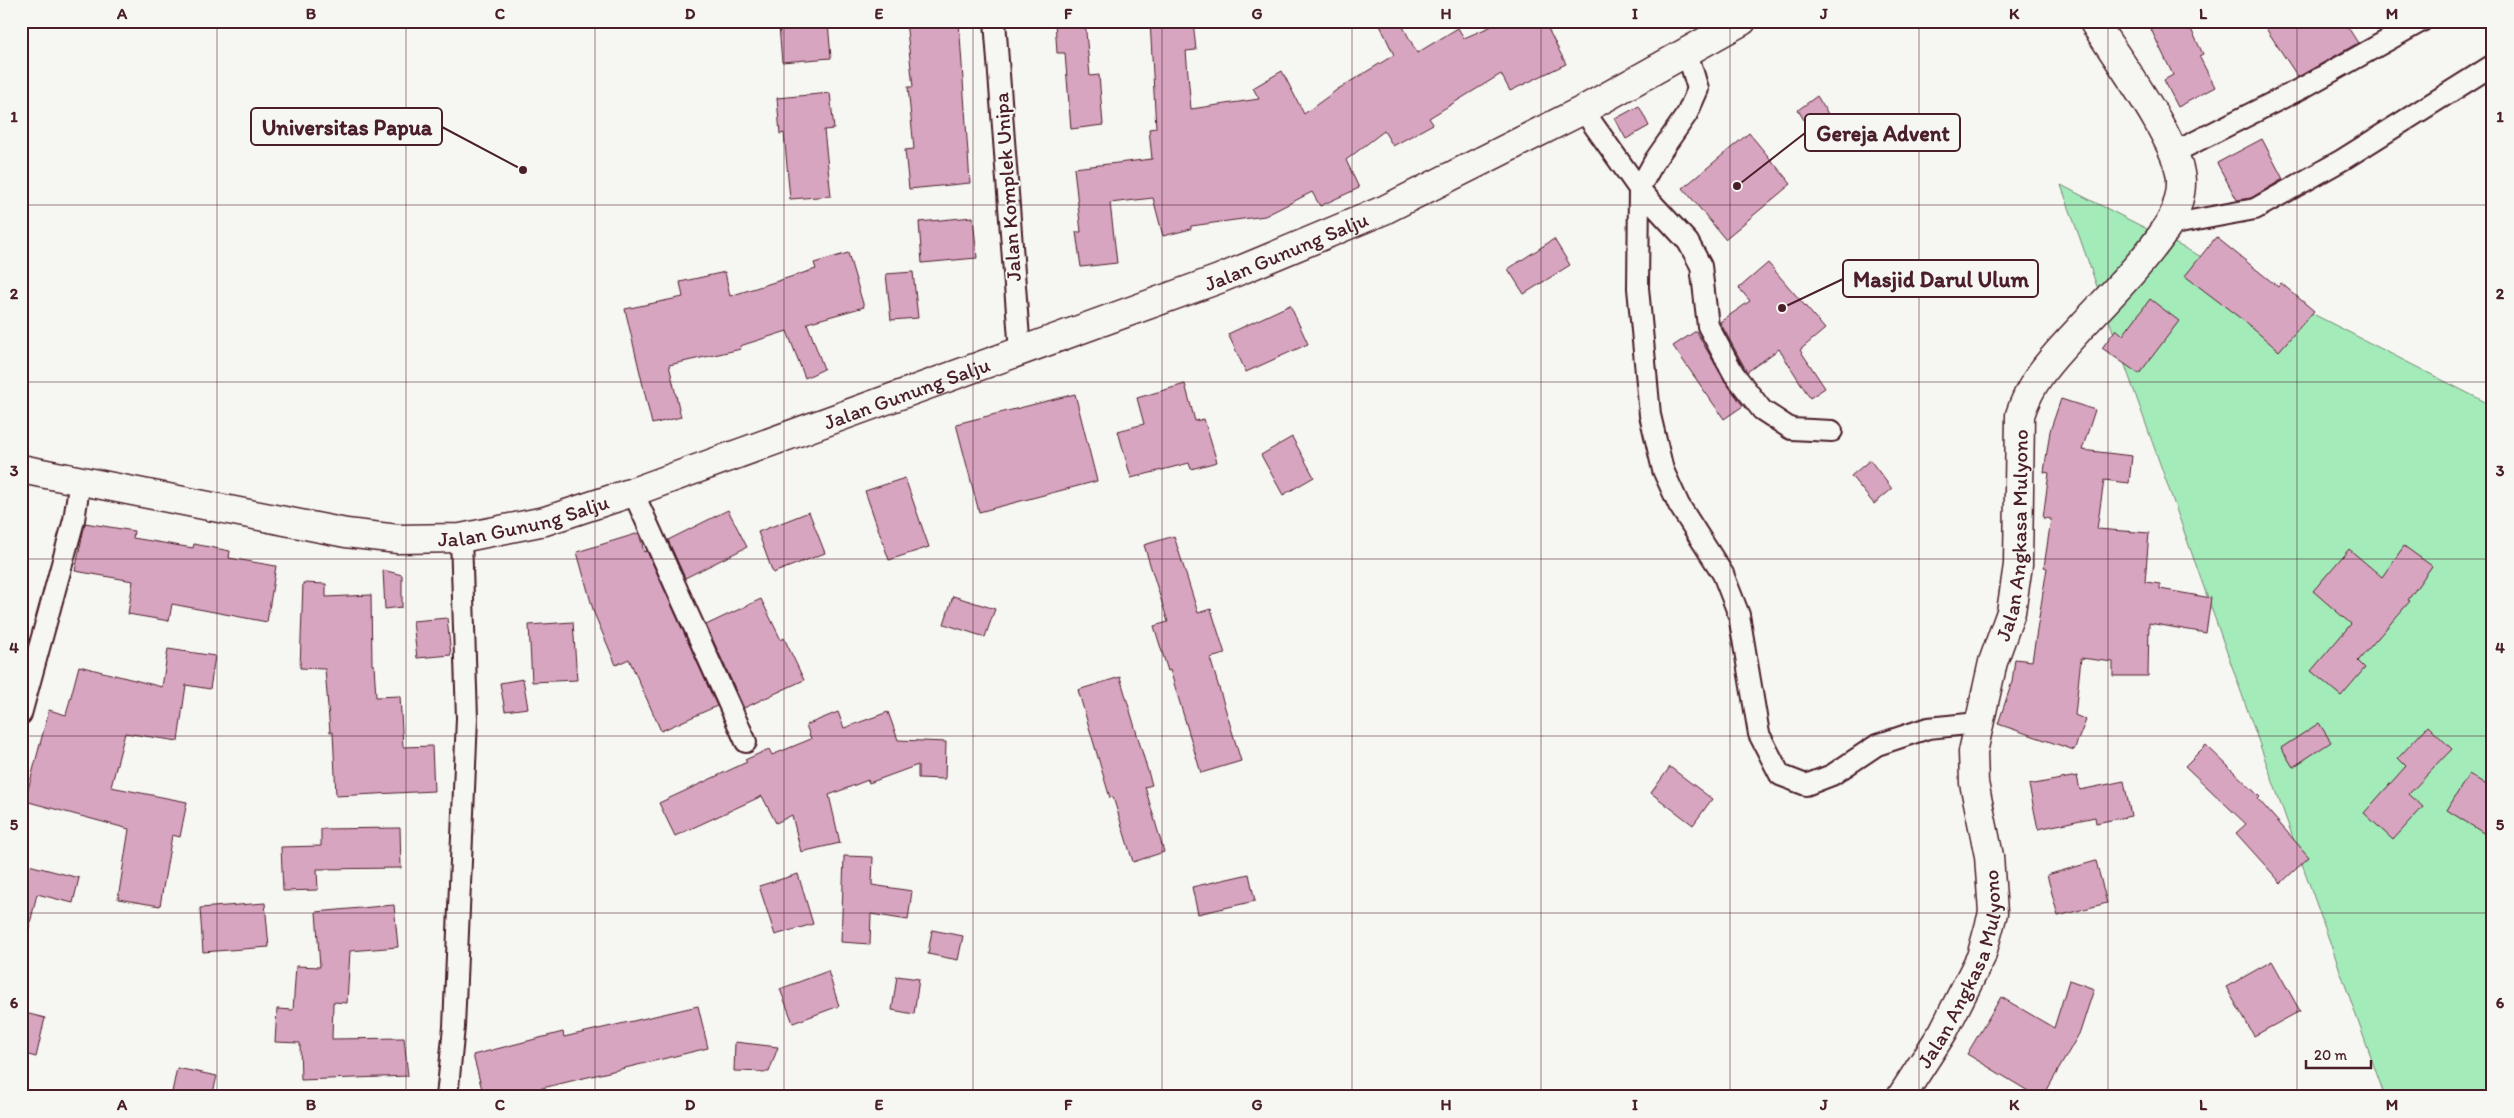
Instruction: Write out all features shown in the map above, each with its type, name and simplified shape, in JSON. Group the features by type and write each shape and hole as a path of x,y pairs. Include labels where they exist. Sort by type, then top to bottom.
{"main road":[{"name":"Jalan Gunung Salju","path":"21,468 346,533 398,539 462,538 545,521 633,492 1219,279 1384,210 1583,110 1742,21"},
{"name":"Jalan Angkasa Mulyono","path":"1901,1097 1943,1032 1981,957 1992,913 1989,856 1974,783 1972,752 1993,662 2011,612 2018,564 2020,415 2027,393 2043,368 2119,286 2169,225 2182,181 2173,153 2156,118 2093,21"}],"street":[{"name":"Jalan Komplek Unipa","path":"995,21 1020,352"},
{"path":"2173,153 2304,87 2422,21"},
{"path":"1687,52 1698,89 1687,114 1655,160 1639,189 1638,288 1650,415 1663,470 1679,505 1723,574 1739,615 1759,734 1780,775 1806,785 1832,775 1877,745 1928,728 1978,723"},
{"path":"2169,225 2256,210 2342,160 2493,65"},
{"path":"1583,110 1639,189 1688,242 1701,266 1708,326 1734,374 1762,410 1791,428 1832,431"},
{"path":"21,714 74,520 80,480"},
{"path":"633,492 746,742"},
{"path":"447,1097 454,1027 467,718 462,538"}],"green space":[{"path":"2061,185 2493,406 2493,1097 2385,1097"}],"building":[{"path":"906,21 959,21 970,183 909,189 905,150 914,149 908,87 913,87"},
{"path":"1055,21 1085,21 1090,76 1099,75 1103,125 1071,129 1065,53 1057,53"},
{"path":"1150,21 1193,21 1196,50 1186,51 1191,109 1259,99 1253,88 1282,71 1304,114 1338,89 1394,55 1378,21 1400,21 1417,53 1458,28 1464,38 1504,21 1544,21 1566,64 1510,91 1501,74 1429,118 1433,124 1393,146 1384,131 1346,160 1359,188 1320,206 1312,192 1265,216 1191,226 1191,229 1163,236 1153,198 1110,203 1117,263 1081,267 1076,232 1081,232 1074,168 1152,159 1149,129 1156,128"},
{"path":"2147,21 2187,21 2203,54 2199,56 2215,87 2178,107 2164,80 2173,75"},
{"path":"2261,21 2344,21 2358,43 2298,77"},
{"path":"828,22 831,58 782,62 779,26"},
{"path":"830,93 834,129 824,130 831,196 790,199 784,133 780,134 777,98"},
{"path":"1817,96 1833,122 1813,135 1798,110"},
{"path":"1639,106 1649,126 1626,139 1615,119"},
{"path":"1749,133 1791,184 1725,239 1683,188"},
{"path":"2262,139 2283,179 2251,198 2237,200 2217,163"},
{"path":"973,217 977,258 922,263 919,222"},
{"path":"2216,237 2278,287 2281,283 2314,311 2279,351 2244,321 2185,276"},
{"path":"1554,239 1570,265 1524,294 1508,269"},
{"path":"848,253 864,307 807,323 824,369 805,378 787,331 740,346 741,349 669,365 681,417 652,424 625,309 683,297 680,282 725,272 730,296 816,269 814,263"},
{"path":"1768,263 1825,329 1800,350 1825,388 1810,398 1779,349 1747,372 1720,322 1750,301 1739,288"},
{"path":"913,272 918,318 891,320 886,274"},
{"path":"2150,299 2179,321 2139,374 2102,348 2116,329 2123,335"},
{"path":"1290,305 1308,344 1246,372 1228,334"},
{"path":"1696,331 1724,380 1743,406 1724,419 1673,346"},
{"path":"1185,384 1195,421 1204,419 1217,462 1191,469 1189,463 1131,478 1118,431 1144,424 1137,398"},
{"path":"1075,394 1097,481 979,512 956,424"},
{"path":"2061,399 2095,410 2082,450 2132,456 2129,483 2104,480 2097,529 2149,533 2145,582 2160,584 2160,589 2211,598 2206,633 2149,623 2148,676 2113,676 2113,662 2081,658 2075,715 2086,720 2074,750 1998,724 2012,682 2015,659 2032,661 2047,568 2044,567 2051,519 2043,518 2049,473 2044,472 2050,431"},
{"path":"1292,437 1314,477 1283,495 1261,455"},
{"path":"1870,460 1892,489 1874,504 1851,476"},
{"path":"905,478 929,547 889,560 865,491"},
{"path":"728,510 747,547 685,578 668,540"},
{"path":"809,512 825,553 773,573 758,532"},
{"path":"85,523 134,531 133,538 193,548 194,544 230,551 229,558 276,566 267,622 172,604 169,621 128,614 133,581 75,571"},
{"path":"639,533 644,552 647,551 717,706 661,731 629,659 616,665 594,613 577,552"},
{"path":"1174,536 1198,613 1211,609 1225,654 1210,658 1241,761 1201,773 1170,670 1168,671 1154,626 1168,622 1144,545"},
{"path":"2404,546 2432,566 2408,600 2410,601 2358,661 2365,668 2341,696 2311,671 2351,624 2313,591 2349,549 2382,577"},
{"path":"383,570 402,575 402,607 385,609"},
{"path":"303,583 326,584 326,597 371,595 372,665 374,665 376,697 400,696 403,747 432,746 434,791 336,796 333,732 330,732 325,669 300,668"},
{"path":"953,596 995,609 985,637 944,624"},
{"path":"761,599 781,640 784,638 804,680 744,708 706,625"},
{"path":"447,618 451,655 417,658 413,621"},
{"path":"573,622 577,680 532,682 529,625"},
{"path":"168,649 215,656 210,689 186,685 178,741 125,733 111,787 187,802 180,837 172,835 160,906 118,899 129,829 25,801 49,710 66,715 79,666 162,687"},
{"path":"1120,677 1152,785 1145,787 1164,852 1133,862 1113,797 1110,798 1078,690"},
{"path":"523,679 528,708 505,711 500,683"},
{"path":"838,712 844,728 888,712 898,740 946,742 945,779 918,778 918,765 869,783 868,780 829,795 840,843 801,852 792,815 776,823 762,796 675,836 659,803 747,762 745,760 769,749 772,755 811,739 806,725"},
{"path":"2319,723 2331,742 2293,767 2281,748"},
{"path":"2428,726 2452,749 2409,794 2423,807 2393,840 2364,813 2406,766 2398,758"},
{"path":"2206,745 2260,797 2258,799 2309,857 2281,883 2236,833 2246,824 2185,766"},
{"path":"1670,767 1712,799 1693,825 1651,793"},
{"path":"2469,774 2493,789 2493,839 2447,810"},
{"path":"2077,776 2080,790 2124,781 2131,816 2096,823 2095,817 2038,829 2029,785"},
{"path":"400,828 401,868 317,869 318,890 283,891 281,847 321,846 321,829"},
{"path":"844,856 873,857 872,885 912,891 908,920 871,914 870,944 841,942"},
{"path":"2096,861 2107,903 2058,916 2047,875"},
{"path":"21,863 79,878 73,903 37,894 28,932 21,931"},
{"path":"798,874 813,924 775,935 759,886"},
{"path":"1249,874 1255,901 1198,914 1192,887"},
{"path":"265,903 269,947 203,952 200,908"},
{"path":"394,905 398,947 350,951 347,1003 333,1002 332,1039 404,1038 408,1076 301,1080 300,1043 275,1042 277,1009 293,1010 296,966 320,967 316,912"},
{"path":"932,930 963,936 958,960 928,954"},
{"path":"2272,961 2300,1011 2254,1036 2226,987"},
{"path":"828,971 839,1006 793,1023 780,989"},
{"path":"897,976 919,979 914,1014 892,1010"},
{"path":"2069,980 2094,989 2080,1032 2043,1097 2038,1097 1967,1054 2001,997 2054,1028"},
{"path":"698,1006 708,1048 505,1097 484,1097 473,1055 563,1032 564,1037"},
{"path":"21,1012 45,1018 36,1057 21,1053"},
{"path":"735,1042 778,1047 769,1072 734,1071"},
{"path":"177,1068 217,1076 212,1097 171,1097"}],"place":[{"name":"Universitas Papua","path":"523,170"},
{"name":"Gereja Advent","path":"1737,186"},
{"name":"Masjid Darul Ulum","path":"1782,308"}]}
